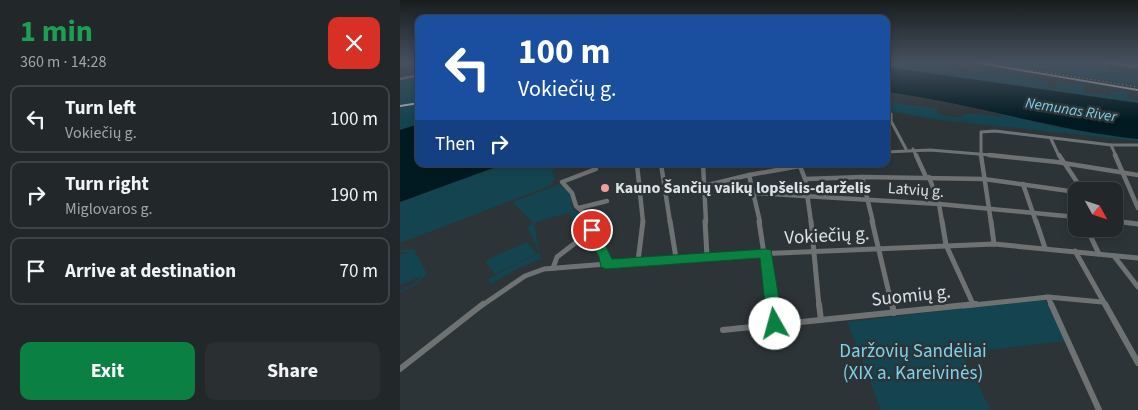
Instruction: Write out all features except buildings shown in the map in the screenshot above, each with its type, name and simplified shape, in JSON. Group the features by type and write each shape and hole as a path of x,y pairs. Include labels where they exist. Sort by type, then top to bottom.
{"main road":[{"path":"1085,81 1138,90"},
{"path":"400,106 415,104"}],"street":[{"path":"891,114 891,121 906,149"},
{"path":"994,244 987,208 981,154 981,132 1111,145 1138,145"},
{"path":"1051,139 1062,162 1076,182"},
{"path":"1111,145 1138,208"},
{"path":"913,149 928,177 939,204 946,245 973,304"},
{"path":"890,151 913,149 981,154 1062,162 1138,175"},
{"path":"637,167 643,225 638,261"},
{"path":"661,167 676,258"},
{"path":"703,167 707,256"},
{"path":"704,186 795,167"},
{"path":"800,167 806,179 820,320"},
{"path":"596,169 562,182 572,192 576,206 584,213 605,257 606,264"},
{"path":"750,175 766,254 775,324"},
{"path":"862,177 894,313"},
{"path":"806,179 862,177 984,179 1068,191"},
{"path":"1023,184 1045,248"},
{"name":"Latvių g.","path":"754,193 939,204 1068,216"},
{"path":"579,208 607,201"},
{"path":"1123,222 1138,224"},
{"path":"553,268 556,256 592,230"},
{"path":"1091,238 1099,254"},
{"name":"Vokiečių g.","path":"400,369 482,305 516,281 538,270 707,256 994,244 1138,258"},
{"path":"1075,251 1138,363"},
{"path":"1114,256 1138,287"},
{"path":"1048,297 1099,410"},
{"name":"Suomių g.","path":"723,330 1048,297 1102,302"}],"green space":[{"path":"400,81 415,81 415,103 400,105"},
{"path":"985,81 1046,81 1048,82 1046,87 1056,88 1058,81 1074,86 1077,83 1084,84 1084,93 1111,95 1111,90 1120,93 1120,91 1127,92 1127,98 1138,100 1138,103"},
{"path":"1114,81 1138,81 1138,85"},
{"path":"890,102 935,108 937,113 950,117 964,117 963,114 979,114 1008,118 985,110 1062,128 1138,139 1138,141 932,119 890,111"},
{"path":"415,105 415,125 400,130 400,107"},
{"path":"496,167 557,167 552,171 555,179 549,186 400,243 400,202"},
{"path":"558,185 563,186 569,191 573,210 582,214 583,219 573,223 570,212 534,223 540,252 527,227 533,223 513,202"},
{"path":"527,242 537,254 495,274 485,261"},
{"path":"414,249 427,274 415,285 400,292 400,290 413,284 422,276 400,285 400,255 409,252 400,252 400,250"},
{"path":"540,253 541,259 517,269 490,284 488,279"},
{"name":"Daržovių Sandėliai (XIX a. Kareivinės)","path":"1045,299 1065,341 962,353 991,410 881,410 847,322"}],"water":[{"name":"Nemunas River","path":"890,81 985,81 1138,103 1138,139 1106,135 890,93"},
{"path":"415,125 415,167 496,167 400,202 400,130"}],"railway":[{"path":"1102,81 1138,87"}],"place":[{"name":"Kauno Šančių vaikų lopšelis-darželis","path":"605,188"}],"route":[{"path":"592,230 605,257 606,264 692,257 766,254 775,324"}]}
